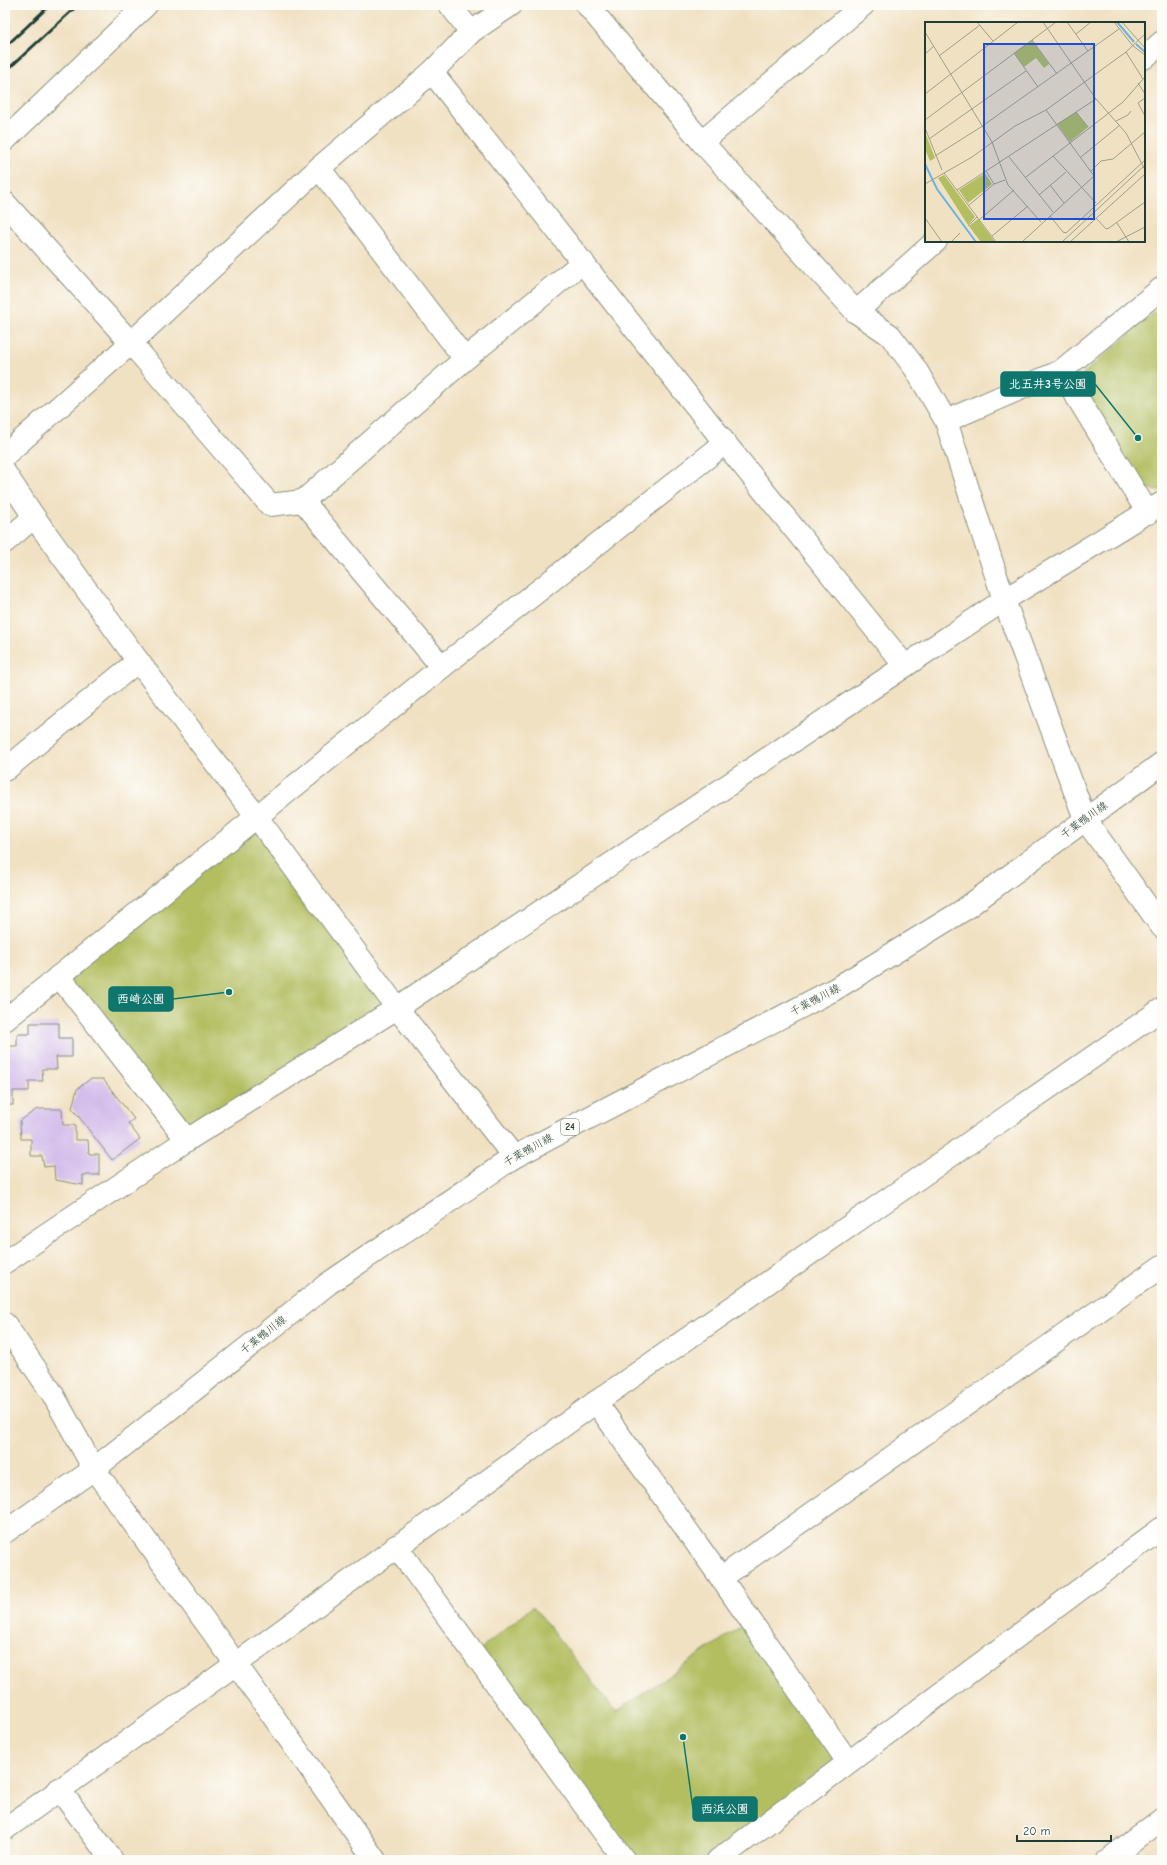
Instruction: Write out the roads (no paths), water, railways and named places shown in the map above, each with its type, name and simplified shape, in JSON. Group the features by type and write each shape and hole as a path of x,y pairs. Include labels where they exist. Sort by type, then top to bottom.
{"street":[{"path":"5,140 146,5"},
{"path":"450,5 471,32"},
{"path":"5,455 131,344 319,168 432,72 471,32 511,5"},
{"path":"587,5 702,142 856,312 890,335 914,368 946,421 1004,600 1085,819 1162,928"},
{"path":"702,142 863,5"},
{"path":"1145,57 1162,42"},
{"path":"432,72 724,443 905,666"},
{"path":"319,168 464,359"},
{"path":"5,203 131,344 270,505 303,501 464,359 583,262"},
{"path":"856,312 935,242"},
{"path":"946,421 1061,372 1162,288"},
{"path":"5,1262 187,1140 397,1008 1004,600 1155,508 1061,372"},
{"path":"5,1020 256,816 724,443"},
{"path":"5,473 34,517 138,661 256,816 397,1008 514,1157"},
{"path":"303,501 442,667"},
{"path":"5,542 34,517"},
{"path":"5,770 138,661"},
{"name":"千葉鴨川線","path":"5,1532 94,1469 329,1283 514,1157 835,989 962,911 1162,763"},
{"path":"60,976 187,1140"},
{"path":"5,1829 236,1664 396,1546 596,1402 1162,1009"},
{"path":"721,1578 1162,1266"},
{"path":"5,1324 52,1394 94,1469 236,1664 375,1860"},
{"path":"596,1402 721,1578 848,1762"},
{"path":"718,1860 1162,1528"},
{"path":"396,1546 624,1860"},
{"path":"60,1789 112,1860"},
{"path":"1108,1860 1162,1819"}],"railway":[{"path":"5,47 50,5"},
{"path":"5,72 78,5"}],"place":[{"name":"北五井3号公園","path":"1138,438"},
{"name":"西崎公園","path":"229,992"},
{"name":"西浜公園","path":"683,1737"}]}
